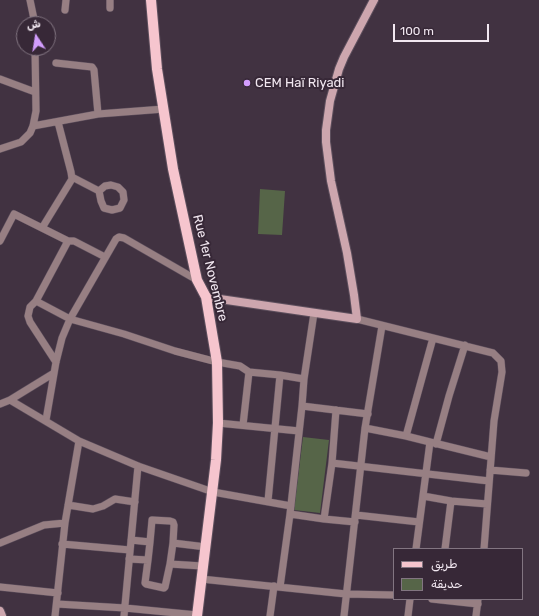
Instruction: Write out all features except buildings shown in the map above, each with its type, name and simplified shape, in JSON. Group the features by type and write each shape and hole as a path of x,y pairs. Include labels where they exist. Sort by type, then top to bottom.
{"main road":[{"name":"Rue 1er Novembre","path":"151,0 157,69 173,169 197,280 206,297 217,362 218,423 213,492 202,566 197,616"}],"street":[{"path":"30,0 33,16"},
{"path":"65,10 66,0"},
{"path":"357,319 347,253 331,181 326,130 330,101 339,69 344,56 374,0"},
{"path":"0,149 21,142 30,133 33,126 36,111 35,56"},
{"path":"56,64 92,67 94,70 98,114"},
{"path":"0,79 35,92"},
{"path":"33,126 98,114 164,109"},
{"path":"42,228 72,177 58,122"},
{"path":"72,177 99,191"},
{"path":"0,241 14,214 68,241 74,241 105,257"},
{"path":"46,420 56,362 62,338 70,319 116,239 119,237 124,238 197,280"},
{"path":"56,362 30,322 28,316 30,307 36,301 68,241"},
{"path":"206,297 357,319 493,353 502,361 503,366 494,421 484,548"},
{"path":"36,301 70,319 124,334 175,351 217,362 240,366 249,372 304,379"},
{"path":"270,616 290,514 304,379 314,313"},
{"path":"344,616 365,428 382,326"},
{"path":"406,436 433,338"},
{"path":"416,548 423,496 433,443 465,345"},
{"path":"243,425 249,372"},
{"path":"0,404 10,400 54,373"},
{"path":"268,501 280,375"},
{"path":"10,400 79,441 138,466 213,492 291,506"},
{"path":"302,406 368,414"},
{"path":"324,519 332,463 336,410"},
{"path":"218,423 299,431"},
{"path":"365,428 406,436 491,457"},
{"path":"56,616 62,544 79,441"},
{"path":"332,463 489,481"},
{"path":"124,612 138,466"},
{"path":"490,470 526,473"},
{"path":"423,496 487,504"},
{"path":"68,505 92,509 103,506 115,499 135,502"},
{"path":"445,548 451,500"},
{"path":"290,514 324,519 355,518 419,522"},
{"path":"152,520 173,522 173,544 166,585 164,588 145,583 150,542 152,520"},
{"path":"0,543 44,525 65,523"},
{"path":"131,540 150,542"},
{"path":"62,544 130,550"},
{"path":"173,544 206,547"},
{"path":"129,559 148,560"},
{"path":"170,564 202,566"},
{"path":"201,579 346,594 393,595"},
{"path":"0,587 58,593"},
{"path":"408,616 410,600"},
{"path":"455,600 478,601 476,616"},
{"path":"57,604 124,612 197,616"},
{"path":"0,611 2,616"}],"green space":[{"path":"260,189 285,191 282,235 258,234"},
{"path":"303,437 329,440 320,513 294,510"}],"place":[{"name":"CEM Haï Riyadi","path":"247,83"}]}
